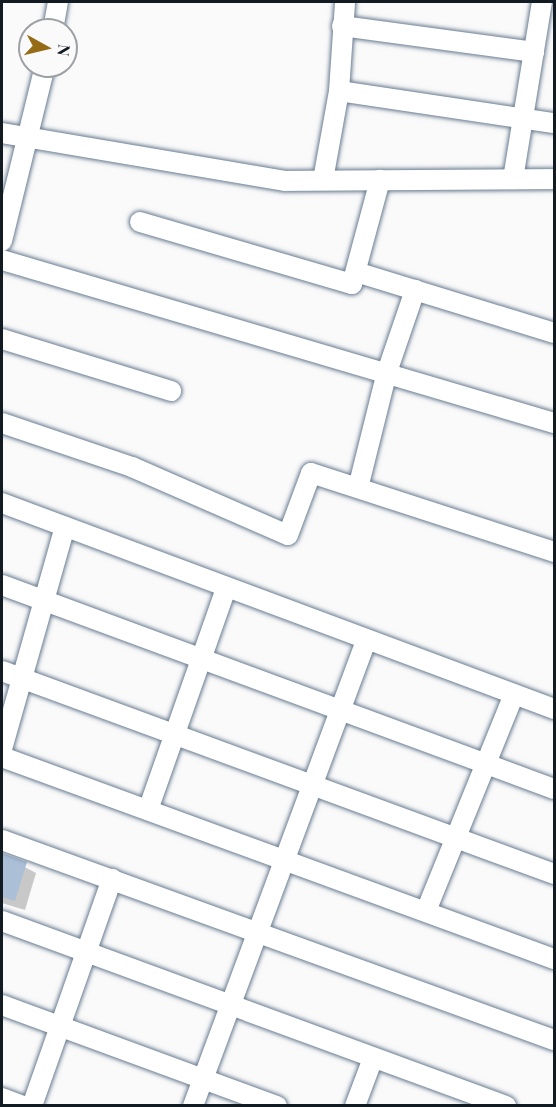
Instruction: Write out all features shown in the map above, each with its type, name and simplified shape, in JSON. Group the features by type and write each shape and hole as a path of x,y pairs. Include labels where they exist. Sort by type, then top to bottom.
{"street":[{"path":"55,18 58,2"},
{"path":"323,180 339,90 345,2"},
{"path":"513,179 523,118 541,46 542,2"},
{"path":"342,26 541,46"},
{"path":"2,241 31,138 43,78"},
{"path":"339,90 555,123"},
{"path":"2,133 285,181 555,179"},
{"path":"140,222 352,284 380,180"},
{"path":"2,260 555,423"},
{"path":"356,272 555,333"},
{"path":"358,488 387,372 415,290"},
{"path":"2,339 171,391"},
{"path":"2,423 132,467 288,535 311,473 555,552"},
{"path":"2,503 226,589 555,709"},
{"path":"2,749 65,527"},
{"path":"2,585 201,662 555,789"},
{"path":"148,810 226,589"},
{"path":"193,1106 366,640"},
{"path":"2,671 311,788 555,874"},
{"path":"426,911 514,694"},
{"path":"2,757 555,959"},
{"path":"2,840 555,1040"},
{"path":"32,1106 112,879"},
{"path":"2,921 230,1007 506,1106"},
{"path":"2,1005 277,1106"},
{"path":"355,1106 373,1058"},
{"path":"2,1098 23,1106"}],"building":[{"path":"2,853 27,862 15,901 2,897"}]}
